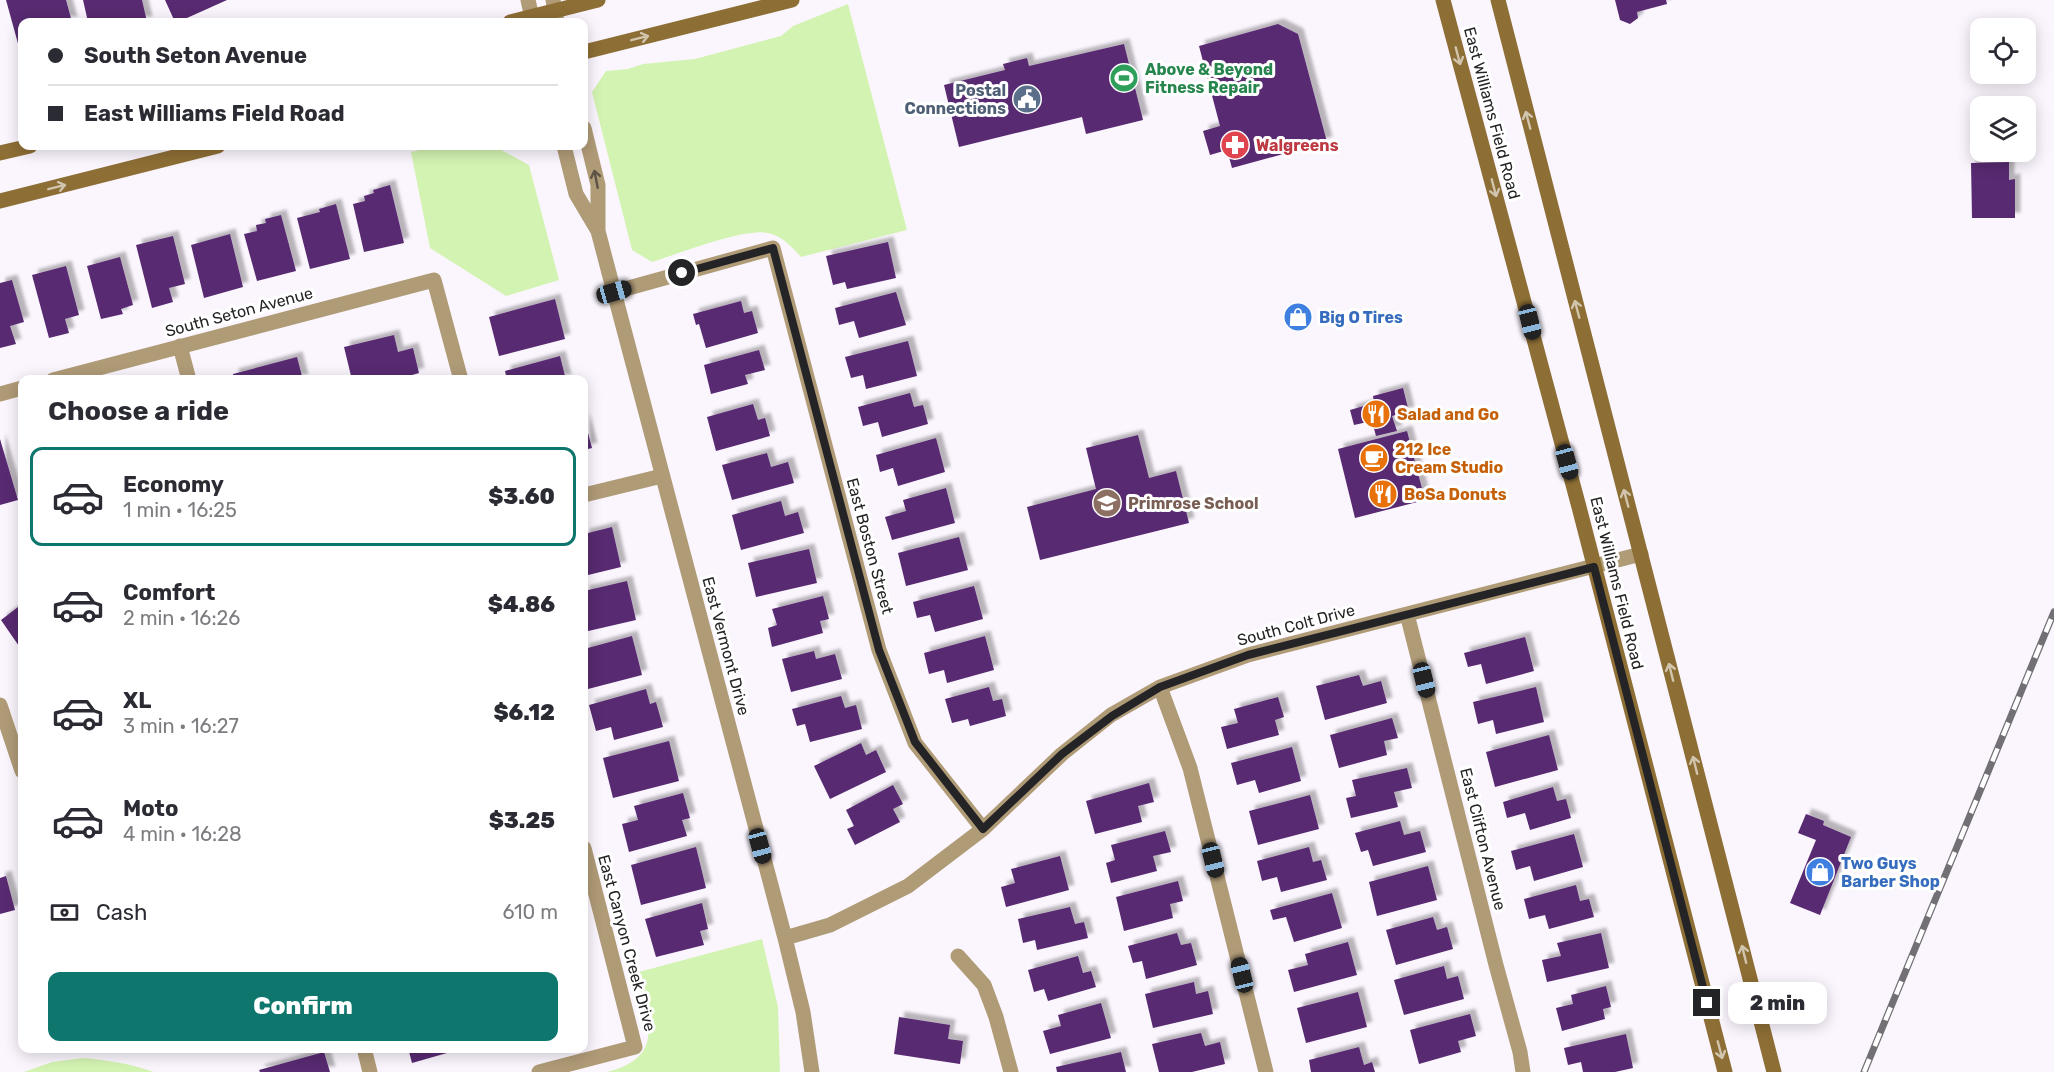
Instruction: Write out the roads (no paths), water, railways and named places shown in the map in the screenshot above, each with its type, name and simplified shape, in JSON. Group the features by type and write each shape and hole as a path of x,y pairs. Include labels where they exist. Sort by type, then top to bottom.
{"main road":[{"path":"537,18 598,0"},
{"path":"588,51 792,0"},
{"name":"East Williams Field Road","path":"1443,0 1725,1072"},
{"name":"East Williams Field Road","path":"1498,0 1774,1072"},
{"path":"0,153 18,149"},
{"path":"0,201 202,150"}],"street":[{"path":"528,0 532,18"},
{"name":"East Vermont Drive","path":"588,144 598,185 598,231 785,938 803,1012 812,1072"},
{"name":"East Vermont Drive","path":"565,150 576,194 598,231"},
{"name":"East Boston Street","path":"614,292 773,248 879,650 915,742 983,829"},
{"name":"South Seton Avenue","path":"72,375 434,280 459,375"},
{"path":"180,346 188,375"},
{"path":"0,394 18,389"},
{"path":"588,494 662,476"},
{"name":"South Colt Drive","path":"785,938 830,925 908,886 983,829 1062,754 1112,716 1160,687 1248,655 1641,554"},
{"name":"East Clifton Avenue","path":"1407,614 1520,1052 1523,1072"},
{"path":"1160,687 1190,768 1266,1072"},
{"path":"0,705 18,759"},
{"name":"East Canyon Creek Drive","path":"539,1072 635,1047 588,865"},
{"path":"958,956 984,985 996,1017 1011,1072"},
{"path":"365,1053 370,1072"}],"railway":[{"path":"1864,1072 2054,612"}],"place":[{"name":"Above & Beyond Fitness Repair","path":"1124,78"},
{"name":"Postal Connections","path":"1027,99"},
{"name":"Walgreens","path":"1235,145"},
{"name":"Big O Tires","path":"1298,317"},
{"name":"Salad and Go","path":"1376,414"},
{"name":"212 Ice Cream Studio","path":"1374,458"},
{"name":"BoSa Donuts","path":"1383,494"},
{"name":"Primrose School","path":"1107,503"},
{"name":"Two Guys Barber Shop","path":"1820,872"}]}
